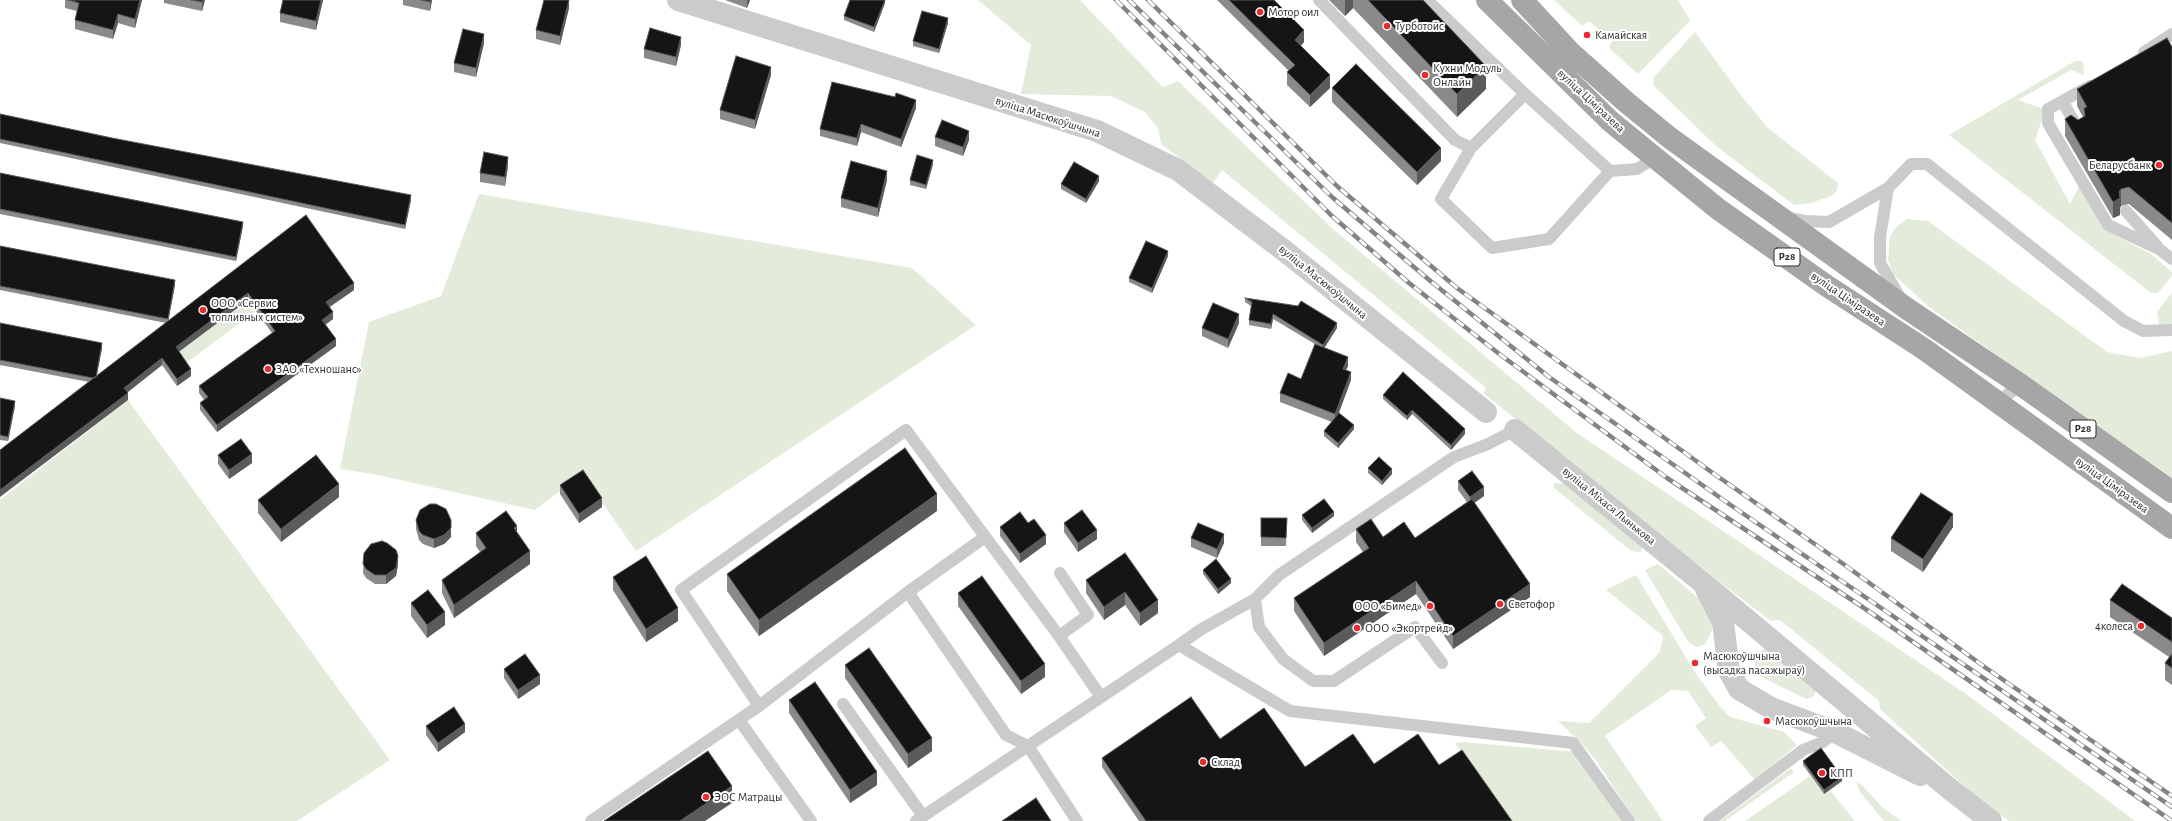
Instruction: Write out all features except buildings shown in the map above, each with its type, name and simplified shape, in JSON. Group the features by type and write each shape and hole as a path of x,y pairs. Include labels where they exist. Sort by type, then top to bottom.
{"main road":[{"name":"вуліца Ціміразева","path":"1487,0 1610,121 1718,208 1828,286 1924,349 2172,528"},
{"name":"вуліца Ціміразева","path":"1522,0 1570,52 1626,102 1776,216 1906,308 2021,385 2172,492"}],"street":[{"name":"вуліца Масюкоўшчына","path":"678,0 1097,131 1178,170 1286,252 1486,412"},
{"name":"вуліца Міхася Лынькова","path":"1515,430 1703,583 1732,619 1991,821"},
{"name":"вуліца Міхася Лынькова","path":"1732,619 1729,671 1739,689 1771,708 1835,732 1951,790"}],"lane":[{"path":"1319,0 1455,140 1471,148"},
{"path":"1427,0 1525,94 1610,171"},
{"path":"2131,60 2172,34"},
{"path":"2097,81 2064,102 2048,109 2048,123 2108,225 2159,249"},
{"path":"1525,94 1471,148 1441,199 1492,248 1549,239 1610,171 1637,169 1655,158"},
{"path":"2064,102 2078,128"},
{"path":"1776,216 1805,221 1829,222 1888,188 1911,164 1927,164 2124,321 2143,331 2172,330"},
{"path":"1888,188 1880,237 1880,263 1906,308"},
{"path":"2126,211 2159,249 2172,260"},
{"path":"1997,402 2021,385"},
{"path":"759,706 681,590 906,430 1059,636 1101,697"},
{"path":"843,704 920,819 1200,630 1255,599 1279,575 1454,457 1488,444 1515,430"},
{"path":"591,821 759,706 908,592 985,537"},
{"path":"1059,636 1088,615 1060,573"},
{"path":"908,592 1006,735 1028,746 1077,821"},
{"path":"1255,599 1259,627 1283,659 1313,681 1334,681 1415,627 1442,663"},
{"path":"1179,645 1290,711 1573,743 1629,821"},
{"path":"739,720 811,821"},
{"path":"1709,821 1803,750 1823,742 1835,732"}],"green space":[{"path":"978,0 1080,0 1163,87 1178,81 1333,229 1577,433 1969,696 2135,821 2009,821 1975,796 1880,709 1879,701 1780,620 1771,621 1730,590 1483,393 1486,388 1222,170 1213,183 1161,144 1158,128 1145,112 1111,96 1021,94 1031,45"},
{"path":"1554,0 1678,0 1690,21 1638,74 1609,48 1612,41 1589,21 1582,26"},
{"path":"1695,32 1740,94 1768,128 1838,183 1837,191 1831,196 1811,203 1794,205 1716,146 1653,85 1653,78"},
{"path":"2075,61 2083,61 2084,75 2071,70 2018,100 2041,108 2044,114 2035,140 2070,204 2080,185 2103,229 2151,254 2172,272 2172,276 2158,293 2151,293 1949,135"},
{"path":"479,194 912,268 976,325 636,551 582,474 535,510 378,475 340,469 369,322 441,296"},
{"path":"1907,219 1928,221 2107,352 2140,358 2172,351 2172,480 1929,307 1893,274 1888,260 1890,236 1896,227"},
{"path":"274,280 282,291 181,367 173,356"},
{"path":"2172,292 2172,324 2159,325 2157,312"},
{"path":"128,400 390,760 297,821 0,821 0,500"},
{"path":"1555,483 1565,484 1639,544 1642,548 1641,552 1631,551 1553,487"},
{"path":"1658,564 1709,607 1717,620 1705,644 1697,647 1689,643 1645,570"},
{"path":"1636,575 1696,674 1722,709 1730,717 1784,732 1797,745 1755,780 1721,741 1711,747 1695,726 1706,718 1688,691 1671,690 1605,736 1663,821 1636,821 1595,759 1558,721 1589,723 1660,652 1663,636 1606,590"},
{"path":"1765,649 1772,651 1816,691 1813,697 1806,699 1761,677 1755,668 1754,659 1759,652"},
{"path":"1463,742 1577,752 1627,821 1510,821 1455,743"},
{"path":"1791,768 1794,772 1725,821 1720,821"},
{"path":"1810,776 1824,794 1830,790 1855,821 1745,821"},
{"path":"1856,781 1862,785 1883,808 1901,821 1884,821 1860,792"}],"railway":[{"path":"1116,0 1332,216 1409,283 1498,353 1667,478 1867,610 2172,821"},
{"path":"1129,0 1332,197 1428,279 1549,377 1732,506 2172,807"},
{"path":"1148,0 1338,187 1457,288 1717,476 1842,563 1986,668 2172,796"}],"place":[{"name":"Мотор оил","path":"1260,12"},
{"name":"Турботойс","path":"1387,26"},
{"name":"Камайская","path":"1587,35"},
{"name":"Кухни Модуль Онлайн","path":"1425,75"},
{"name":"Беларусбанк","path":"2159,165"},
{"name":"ООО «Сервис топливных систем»","path":"203,310"},
{"name":"ЗАО «Техношанс»","path":"268,369"},
{"name":"Светофор","path":"1500,604"},
{"name":"ООО «Бимед»","path":"1430,606"},
{"name":"4колеса","path":"2141,626"},
{"name":"ООО «Экортрейд»","path":"1357,628"},
{"name":"Масюкоўшчына (высадка пасажыраў)","path":"1695,663"},
{"name":"Масюкоўшчына","path":"1767,721"},
{"name":"Склад","path":"1203,762"},
{"name":"КПП","path":"1822,773"},
{"name":"ЭОС Матрацы","path":"706,797"}]}
